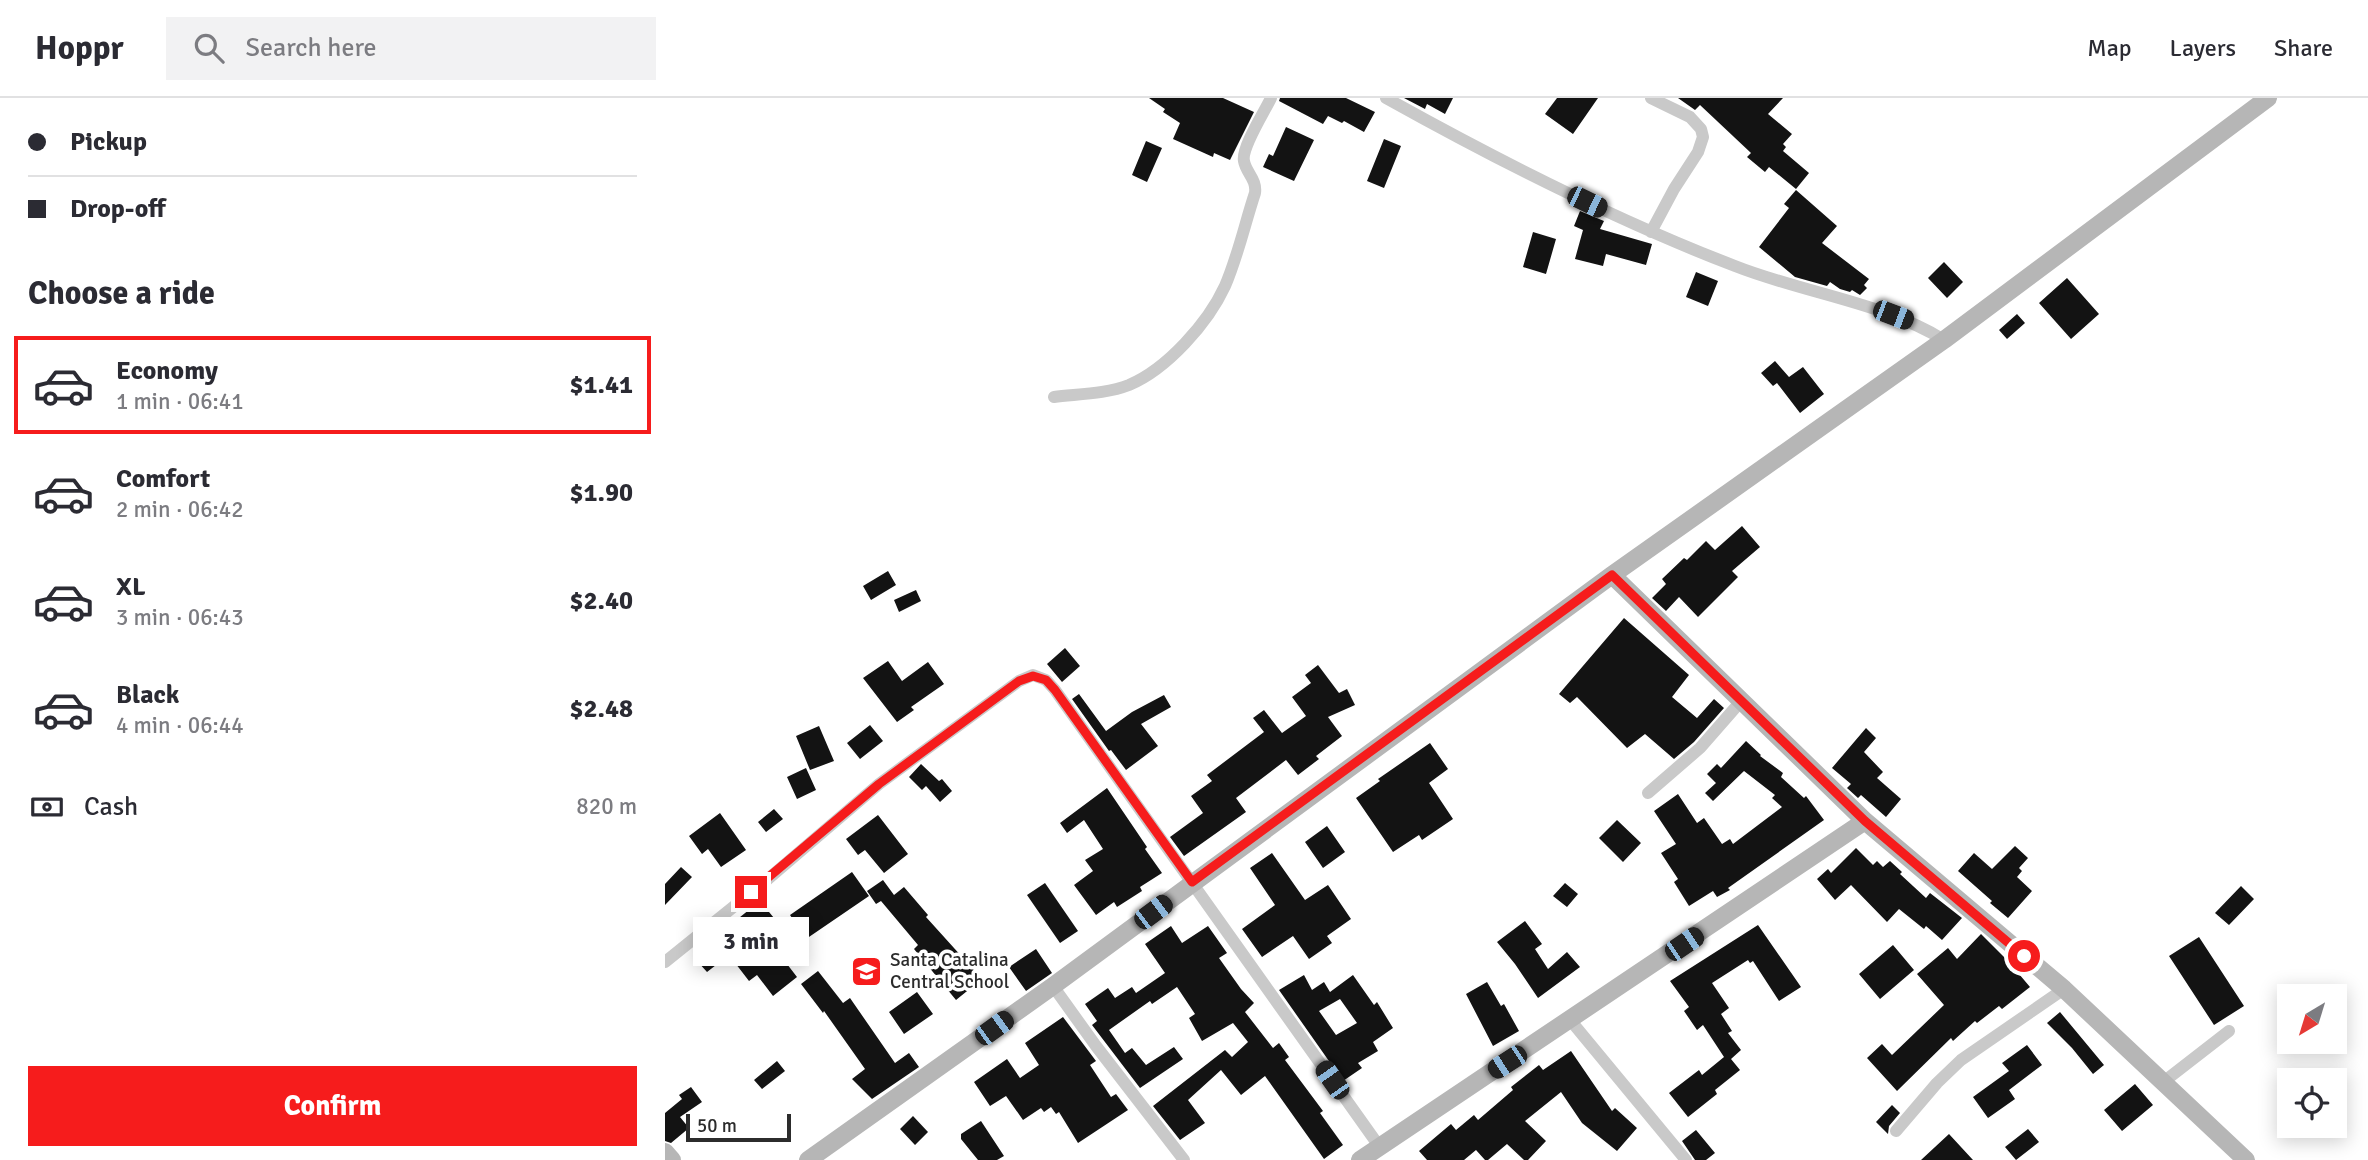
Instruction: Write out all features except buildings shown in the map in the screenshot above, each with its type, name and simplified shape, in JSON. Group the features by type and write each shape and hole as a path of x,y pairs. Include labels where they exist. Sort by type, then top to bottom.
{"street":[{"path":"1054,397 1129,385 1160,367 1216,304 1226,284 1255,192 1255,181 1245,164 1244,154 1271,98"},
{"path":"1386,98 1554,186 1651,232 1782,284 1921,325 1944,340"},
{"path":"1651,98 1690,117 1701,129 1703,137 1698,152 1651,232"},
{"path":"808,1160 1053,986 1612,575 1944,340 2268,98"},
{"path":"1612,575 1865,821 2064,989 2246,1160"},
{"path":"665,962 879,784 1019,681 1033,676 1046,680 1055,690 1379,1146"},
{"path":"1648,793 1700,748 1742,699"},
{"path":"1360,1160 1865,821"},
{"path":"1053,986 1095,1046 1184,1160"},
{"path":"1896,1131 1937,1083 1961,1060 2064,989"},
{"path":"1570,1021 1686,1160"},
{"path":"2162,1083 2229,1031"},
{"path":"665,1152 672,1160"}],"place":[{"name":"Santa Catalina Central School","path":"867,971"}],"route":[{"path":"751,892 879,784 1019,681 1033,676 1046,680 1055,690 1192,882 1612,575 1865,821 2024,956"}]}
